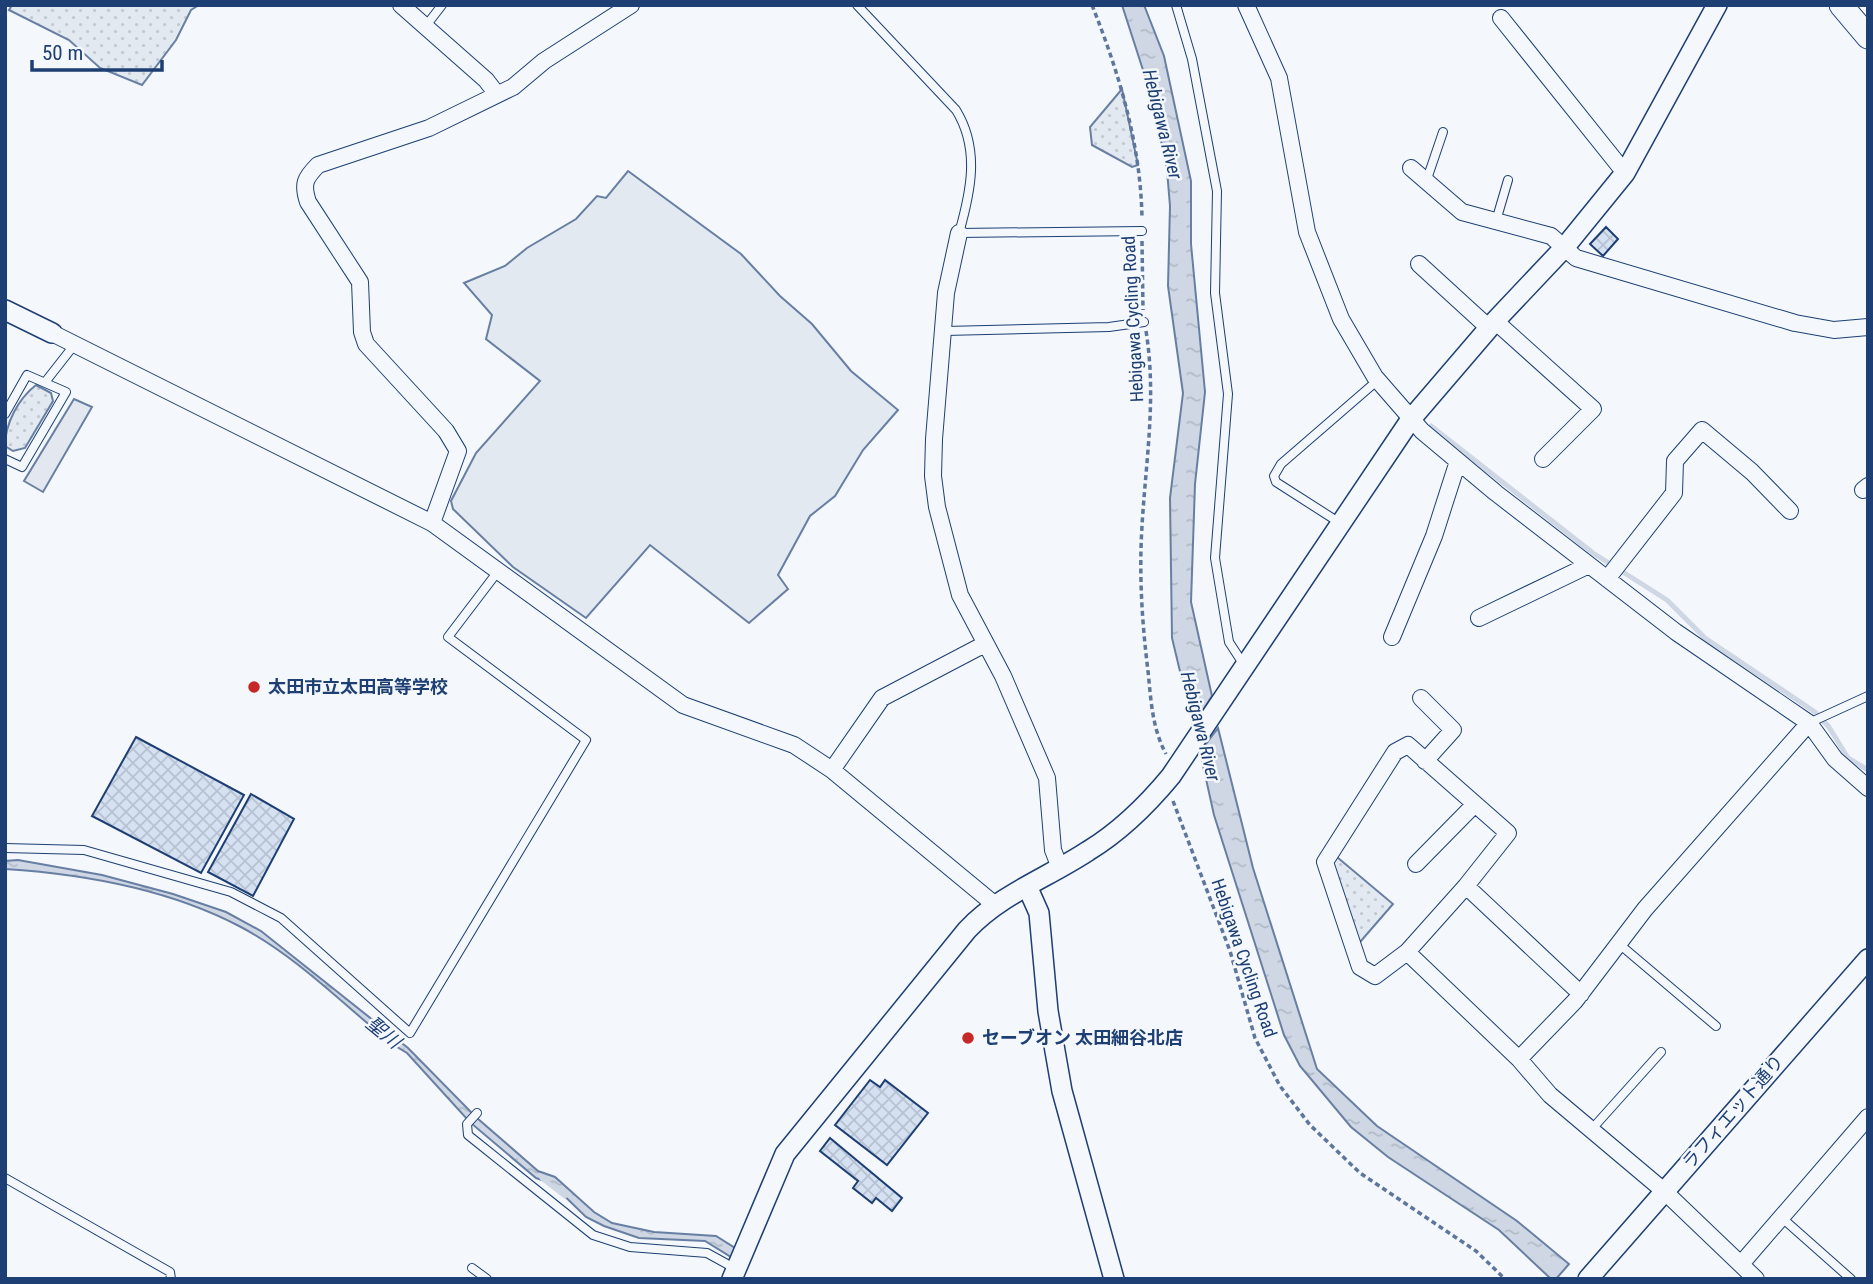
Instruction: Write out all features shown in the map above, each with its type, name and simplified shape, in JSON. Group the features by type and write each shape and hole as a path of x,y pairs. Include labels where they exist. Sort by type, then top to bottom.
{"main road":[{"path":"1841,5 1868,37"}],"street":[{"path":"401,5 486,80 496,93"},
{"path":"432,523 458,451 446,431 366,344 362,332 360,282 308,202 303,187 306,176 318,164 429,128 513,87 544,61 631,5"},
{"path":"1246,5 1279,78 1307,232 1341,319 1378,380 1411,419 1458,461 1676,632 1809,723 1835,759 1868,788"},
{"path":"734,1274 793,1144 967,930 994,904 1111,836 1138,813 1229,692 1411,419 1492,324 1564,248 1625,173 1717,5"},
{"path":"1501,18 1625,173"},
{"path":"1411,168 1425,183 1462,212 1551,236 1576,258 1795,323 1834,330 1868,327"},
{"path":"959,233 946,293 933,476 952,569 968,615 1003,676 1047,778 1053,850 1060,868"},
{"path":"1419,264 1592,409 1544,459"},
{"path":"5,310 432,523 683,705 794,746 832,770 994,904"},
{"path":"1607,579 1674,494 1675,461 1702,430 1752,472 1790,511"},
{"path":"1392,637 1434,536 1458,461"},
{"path":"1479,618 1589,565"},
{"path":"832,770 882,698 985,644"},
{"path":"1421,698 1453,730 1425,761"},
{"path":"1519,1059 1581,994 1618,943 1809,723"},
{"path":"1408,745 1475,804 1507,833 1466,886 1407,952 1375,976 1360,967 1325,862 1395,752 1408,745"},
{"path":"1416,864 1475,804"},
{"path":"1027,886 1039,913 1048,1011 1062,1091 1114,1279"},
{"path":"1466,886 1581,994"},
{"path":"1407,952 1519,1059 1550,1095 1664,1191 1756,1279"},
{"name":"ラフィエット通り","path":"1594,1272 1868,959"},
{"path":"1741,1264 1868,1117"}],"lane":[{"path":"425,27 442,5"},
{"path":"857,5 956,110 965,123 972,162 970,194 959,233 1142,231"},
{"path":"1176,5 1192,59 1217,191 1215,293 1228,394 1215,558 1230,642 1236,656 1246,667"},
{"path":"1425,183 1430,178 1443,132"},
{"path":"1496,222 1508,180"},
{"path":"945,331 1109,327 1144,322"},
{"path":"46,381 75,344"},
{"path":"5,414 27,375 66,392 22,467 5,459"},
{"path":"1340,523 1276,482 1274,476 1281,464 1378,380"},
{"path":"5,848 84,850 231,892 281,918 410,1033 586,740 448,637 499,570"},
{"path":"1809,723 1868,696"},
{"path":"1618,943 1716,1026"},
{"path":"1591,1130 1661,1052"},
{"path":"477,1114 467,1124 468,1135 593,1235 630,1247 707,1253 734,1274"},
{"path":"5,1178 170,1272 171,1279"},
{"path":"1781,1217 1852,1279"},
{"path":"472,1268 487,1279"}],"path":[{"name":"Hebigawa Cycling Road","path":"1092,5 1122,89 1140,178 1144,322 1152,368 1152,413 1141,550 1143,628 1158,739 1175,762"},
{"name":"Hebigawa Cycling Road","path":"1170,794 1230,951 1255,1038 1280,1086 1310,1125 1360,1173 1476,1251 1505,1279"}],"shaded area":[{"path":"12,5 199,5 191,10 176,40 142,85 100,68 69,40 9,10"},
{"path":"1122,89 1138,165 1132,167 1092,145 1090,127"},
{"path":"628,171 741,254 780,296 812,324 851,371 898,410 863,450 835,496 810,516 778,575 788,589 749,623 650,545 586,618 513,567 453,509 451,501 476,453 540,381 486,339 492,315 464,283 505,266 527,248 576,219 597,196 606,198"},
{"path":"36,385 51,393 53,401 25,448 13,451 5,446 10,421 18,405"},
{"path":"74,399 92,407 43,492 24,481"},
{"path":"1331,852 1393,904 1354,949 1325,862"}],"water":[{"name":"Hebigawa River","path":"1122,5 1144,5 1164,56 1191,181 1191,244 1205,392 1195,484 1191,602 1212,696 1193,726 1172,638 1170,498 1183,393 1168,286 1170,206 1167,170 1153,101"},
{"path":"1218,728 1253,868 1317,1069 1377,1126 1517,1221 1569,1264 1556,1279 1551,1279 1499,1230 1388,1157 1351,1127 1300,1066 1284,1035 1214,815 1200,752"},
{"path":"18,860 102,875 173,894 226,912 261,931 408,1048 472,1113 467,1119 407,1053 392,1044 280,951 239,926 184,902 125,885 5,869 5,861"},
{"path":"477,1118 538,1171 555,1177 594,1212 612,1223 654,1232 716,1236 735,1248 731,1257 705,1241 639,1238 586,1217 551,1183 536,1178 472,1124"}],"building":[{"path":"1606,227 1618,239 1603,256 1590,244"},
{"path":"136,737 244,795 201,873 92,816"},
{"path":"251,794 294,819 253,896 208,872"},
{"path":"870,1080 880,1087 885,1080 928,1113 887,1165 835,1125"},
{"path":"830,1138 902,1198 892,1211 876,1198 872,1203 853,1188 858,1181 820,1151"}],"waterway":[{"path":"1431,426 1593,553 1667,600 1705,638 1815,712 1829,727 1848,758 1868,770"},
{"name":"聖川","path":"542,1178 565,1196"}],"place":[{"name":"太田市立太田高等学校","path":"254,687"},
{"name":"セーブオン 太田細谷北店","path":"968,1038"}]}
